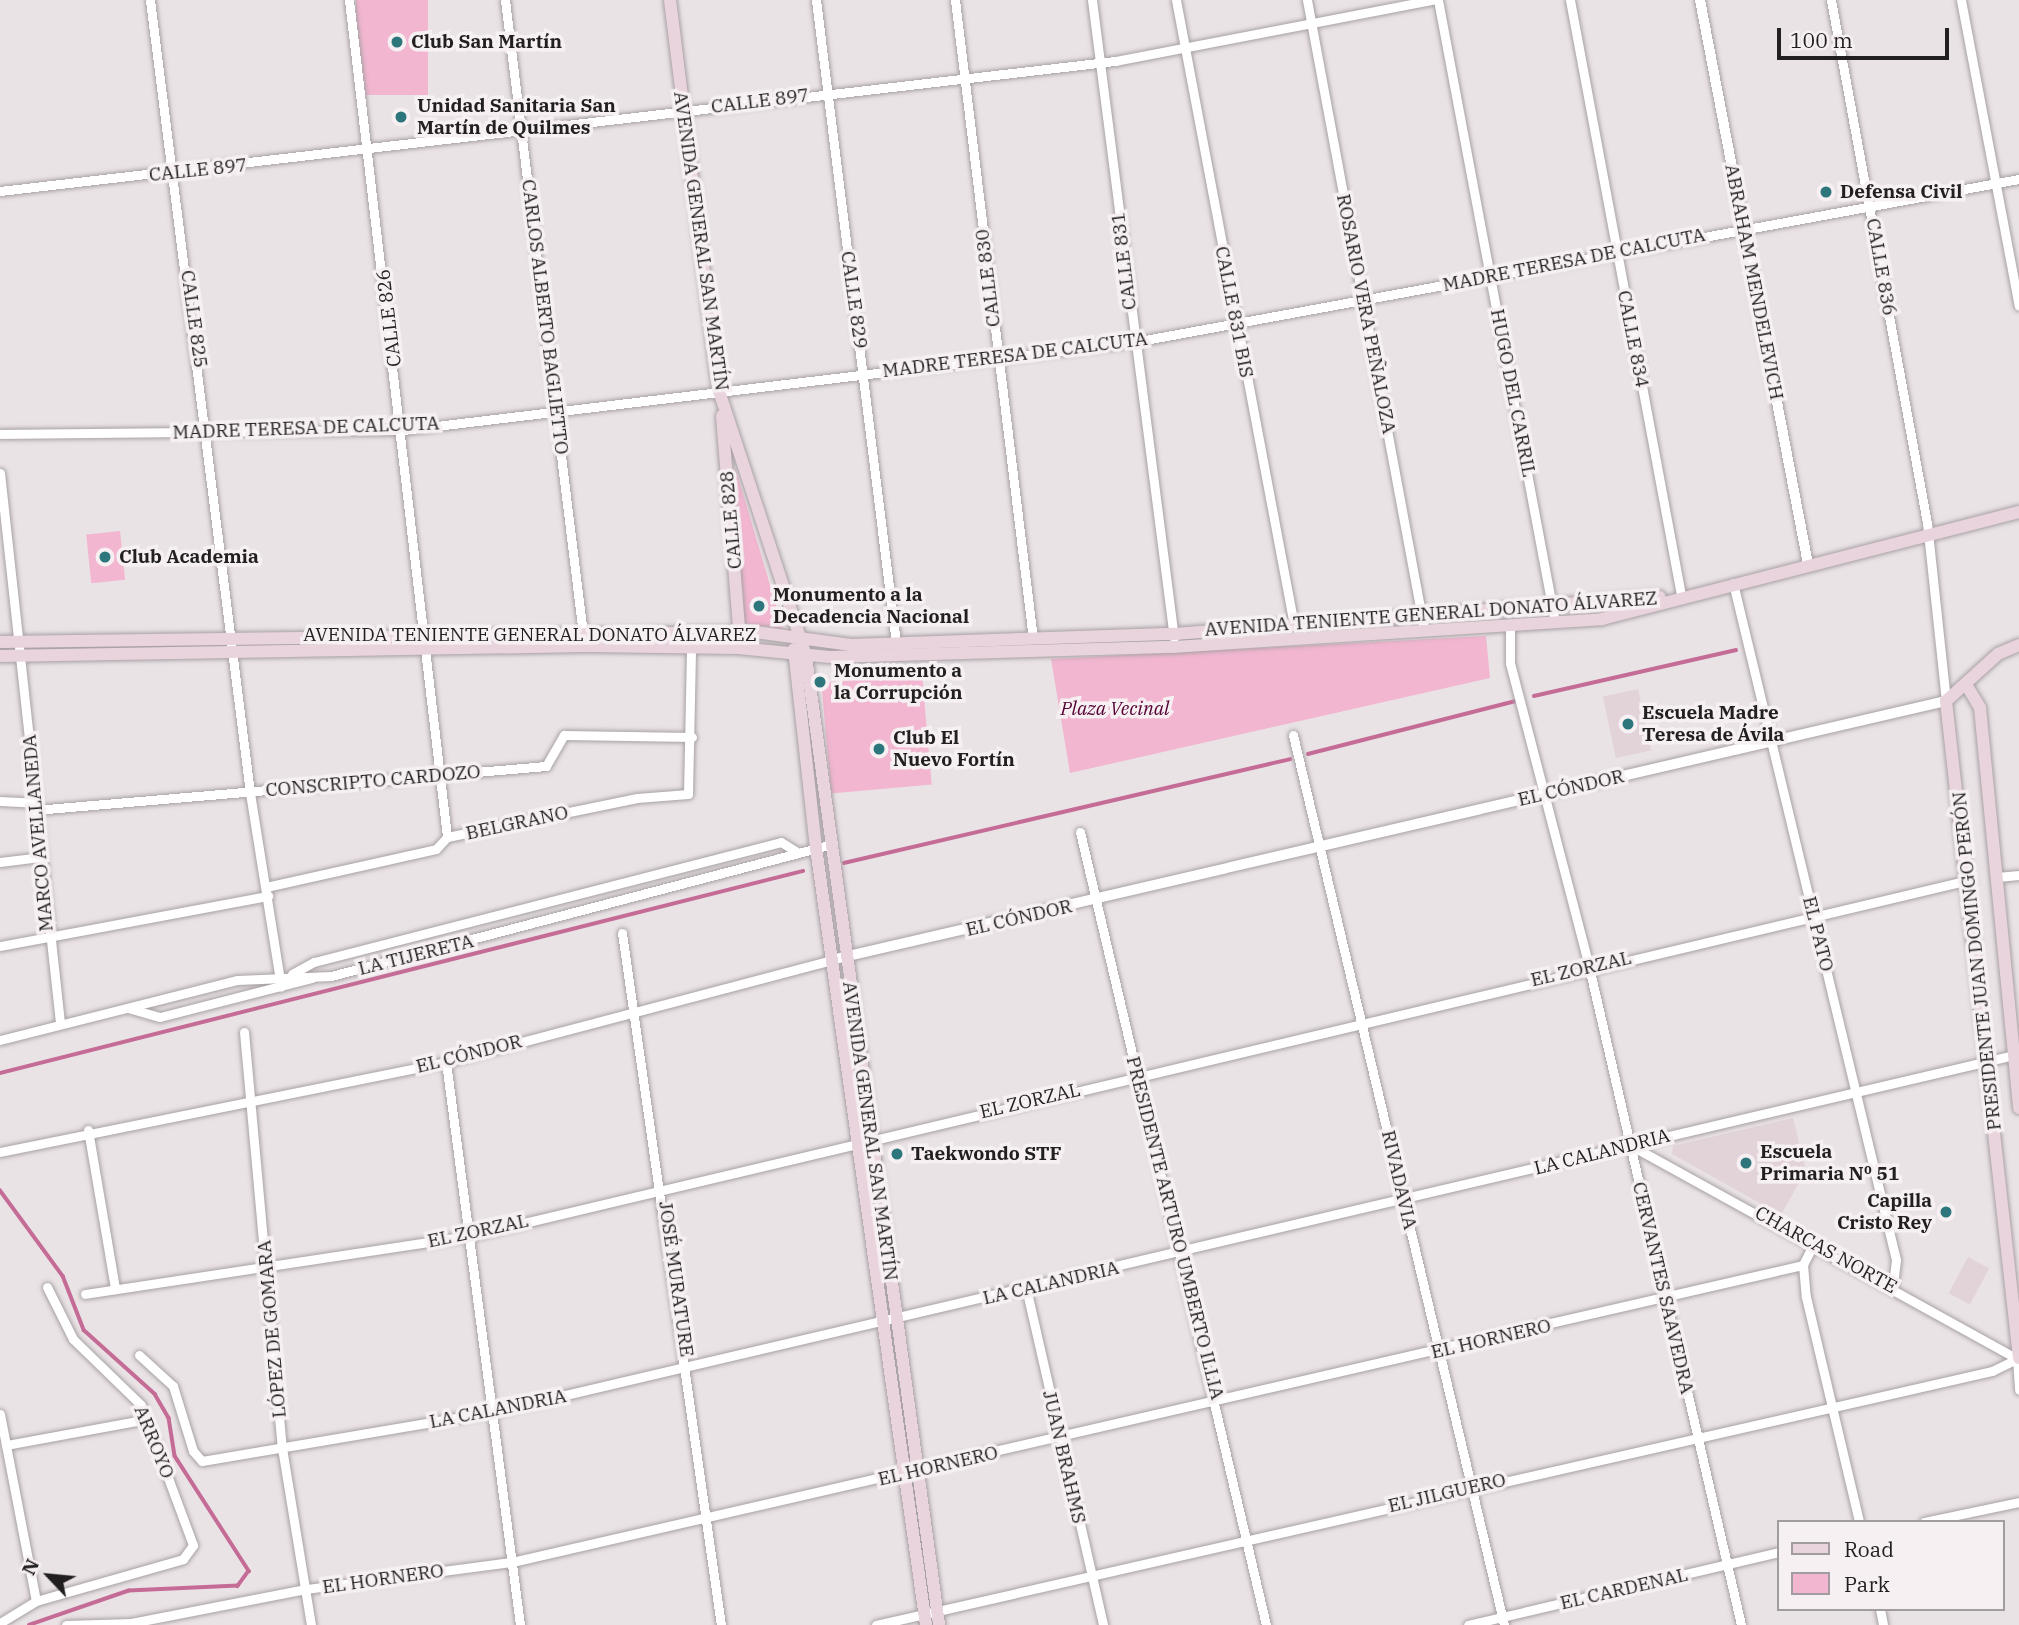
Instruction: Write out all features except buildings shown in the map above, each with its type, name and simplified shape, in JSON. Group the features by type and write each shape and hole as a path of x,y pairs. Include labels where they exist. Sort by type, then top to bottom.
{"main road":[{"name":"AVENIDA GENERAL SAN MARTÍN","path":"670,0 719,391 797,639 806,656 831,960 883,1323 912,1473"},
{"name":"CALLE 828","path":"719,391 740,632 738,648"},
{"path":"1681,595 2019,512"},
{"name":"AVENIDA TENIENTE GENERAL DONATO ÁLVAREZ","path":"0,656 738,648 806,656 1174,640 1423,623 1681,595"},
{"name":"AVENIDA TENIENTE GENERAL DONATO ÁLVAREZ","path":"0,642 740,632 797,639 896,643 1033,639 1174,640 1294,625 1510,625 1618,617 1681,595"},
{"name":"AVENIDA GENERAL SAN MARTÍN","path":"797,639 792,655 822,846 845,958 898,1319 929,1617 939,1625"},
{"name":"EL CÓNDOR","path":"1945,701 1968,686 1998,654 2019,645"},
{"name":"PRESIDENTE JUAN DOMINGO PERÓN","path":"1968,686 1980,708 2016,1054 2019,1108"},
{"name":"PRESIDENTE JUAN DOMINGO PERÓN","path":"1945,701 1990,1061 2018,1359"}],"street":[{"name":"CALLE 825","path":"150,0 209,432 233,638"},
{"name":"CALLE 826","path":"349,0 428,636 447,837"},
{"name":"CARLOS ALBERTO BAGLIETTO","path":"505,0 558,412 583,634"},
{"name":"CALLE 829","path":"816,0 896,643"},
{"name":"CALLE 830","path":"955,0 1033,639"},
{"name":"CALLE 831","path":"1092,0 1174,640"},
{"name":"CALLE 831 BIS","path":"1176,0 1294,625"},
{"name":"ROSARIO VERA PEÑALOZA","path":"1307,0 1423,623"},
{"name":"CALLE 897","path":"0,191 174,173 964,76 1101,62 1436,0"},
{"name":"HUGO DEL CARRIL","path":"1436,0 1555,622"},
{"name":"CALLE 834","path":"1570,0 1681,595"},
{"name":"ABRAHAM MENDELEVICH","path":"1700,0 1808,564"},
{"name":"CALLE 836","path":"1831,0 1927,534"},
{"path":"1961,0 2019,306"},
{"name":"MADRE TERESA DE CALCUTA","path":"0,434 402,430 1134,342 1364,301 1490,274 1743,227 2019,179"},
{"name":"MARCO AVELLANEDA","path":"0,473 21,641 38,857 60,1023"},
{"name":"PRESIDENTE JUAN DOMINGO PERÓN","path":"1927,534 1945,701"},
{"name":"EL PATO","path":"1733,583 1896,1260 1893,1286"},
{"name":"CERVANTES SAAVEDRA","path":"1510,625 1510,663 1589,967 1741,1625"},
{"path":"233,638 237,653 250,793 281,987"},
{"path":"691,648 692,737"},
{"name":"EL CÓNDOR","path":"1,1151 88,1130 446,1062 635,1009 831,960 1097,901 1945,701"},
{"name":"RIVADAVIA","path":"1293,735 1504,1621"},
{"name":"CONSCRIPTO CARDOZO","path":"0,801 35,806 250,793 546,766 556,759 564,736 692,737"},
{"name":"BELGRANO","path":"0,946 267,892 436,849 447,837 691,790 692,737"},
{"name":"PRESIDENTE ARTURO UMBERTO ILLIA","path":"1080,832 1217,1402 1266,1625"},
{"path":"292,974 314,962 699,867 780,842 797,852"},
{"name":"LA TIJERETA","path":"0,1040 60,1023 279,974 313,977 584,913 822,846"},
{"path":"0,862 38,857"},
{"path":"699,867 711,879"},
{"path":"1997,877 2019,875"},
{"name":"EL ZORZAL","path":"85,1294 469,1236 663,1187 1812,913 1969,880"},
{"path":"581,895 584,913"},
{"name":"JOSÉ MURATURE","path":"622,933 663,1187 721,1625"},
{"path":"128,1008 160,1017 313,977"},
{"name":"LÓPEZ DE GOMARA","path":"244,1032 282,1448 311,1625"},
{"name":"LA CALANDRIA","path":"139,1355 173,1386 198,1458 282,1448 493,1412 1180,1254 2016,1054"},
{"path":"446,1062 520,1625"},
{"path":"88,1130 115,1288"},
{"name":"CHARCAS NORTE","path":"1629,1145 1893,1286 2018,1359"},
{"path":"1814,1243 1803,1265 1859,1520"},
{"name":"EL HORNERO","path":"66,1625 104,1624 306,1589 512,1562 912,1473 1803,1265"},
{"name":"ARROYO","path":"36,1601 183,1559 193,1545 147,1419 130,1390 64,1328 47,1287"},
{"name":"JUAN BRAHMS","path":"1026,1288 1103,1625"},
{"name":"PRESIDENTE JUAN DOMINGO PERÓN","path":"2018,1359 2019,1390"},
{"name":"EL JILGUERO","path":"876,1625 929,1617 1246,1539 1993,1371 2018,1359"},
{"path":"0,1414 36,1601 0,1623"},
{"path":"6,1444 147,1419"},
{"path":"1934,1520 2019,1502"},
{"name":"EL CARDENAL","path":"1468,1625 1504,1621 1778,1552"}],"shaded area":[{"name":"Escuela Madre Teresa de Ávila","path":"1638,689 1651,751 1616,758 1603,696"},
{"name":"Escuela Primaria Nº 51","path":"1793,1118 1806,1170 1781,1215 1672,1154 1673,1146"},
{"path":"1968,1257 1989,1268 1970,1304 1949,1293"}],"green space":[{"name":"Club San Martín","path":"356,0 428,0 428,95 356,95"},
{"path":"731,470 736,470 783,629 743,623"},
{"name":"Club Academia","path":"120,531 125,580 91,583 86,535"},
{"name":"Plaza Vecinal","path":"1486,636 1490,678 1070,773 1051,659"},
{"name":"Club El Nuevo Fortín","path":"922,674 932,785 831,793 821,683"}],"waterway":[{"path":"1534,696 1736,650"},
{"path":"1308,754 1516,701"},
{"path":"844,863 1290,759"},
{"path":"0,1073 803,871"},
{"path":"0,1190 63,1276 84,1330 155,1394 169,1418 175,1456 249,1571 238,1586 129,1591 30,1625"}],"place":[{"name":"Club San Martín","path":"397,42"},
{"name":"Unidad Sanitaria San Martín de Quilmes","path":"401,117"},
{"name":"Defensa Civil","path":"1826,192"},
{"name":"Club Academia","path":"105,557"},
{"name":"Monumento a la Decadencia Nacional","path":"759,606"},
{"name":"Monumento a la Corrupción","path":"820,682"},
{"name":"Escuela Madre Teresa de Ávila","path":"1628,724"},
{"name":"Club El Nuevo Fortín","path":"879,749"},
{"name":"Taekwondo STF","path":"897,1154"},
{"name":"Escuela Primaria Nº 51","path":"1746,1163"},
{"name":"Capilla Cristo Rey","path":"1946,1212"}]}
